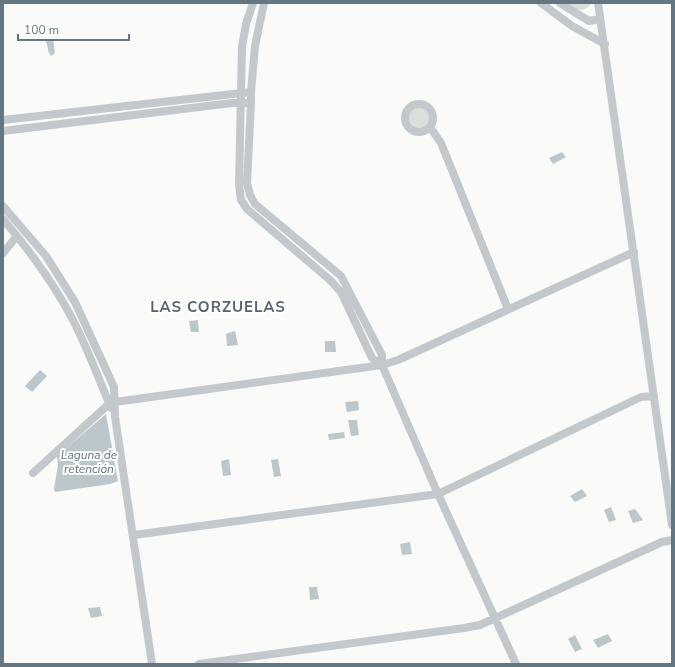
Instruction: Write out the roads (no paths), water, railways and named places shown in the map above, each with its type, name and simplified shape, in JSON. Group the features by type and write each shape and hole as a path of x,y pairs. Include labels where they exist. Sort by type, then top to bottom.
{"street":[{"path":"253,3 246,24 242,47 239,185 241,200 247,209 330,280 341,292 372,358 382,365"},
{"path":"264,3 255,46 251,92 248,183 250,195 255,204 342,276 382,355 382,365 438,494 516,664"},
{"path":"541,3 572,26 605,44"},
{"path":"560,3 589,22 600,19"},
{"path":"598,3 672,525"},
{"path":"3,120 251,92"},
{"path":"3,131 251,104"},
{"path":"430,127 441,142 508,309"},
{"path":"3,206 46,256 75,302 114,387 112,403"},
{"path":"3,219 56,291 74,321 112,403 134,535 152,664"},
{"path":"3,253 17,236"},
{"path":"33,473 112,403 382,365 398,360 634,252"},
{"path":"134,535 438,494 641,397 654,396"},
{"path":"199,664 464,628 496,619 662,542 672,540"}],"water":[{"path":"53,39 55,53 51,56 46,41"},
{"path":"562,152 566,157 553,164 549,158"},
{"path":"198,320 199,332 191,332 189,321"},
{"path":"235,331 238,345 227,346 226,334"},
{"path":"325,341 335,341 336,352 325,352"},
{"path":"40,370 47,376 32,392 25,386"},
{"path":"358,401 359,410 347,412 345,402"},
{"name":"Laguna de retención","path":"106,414 118,481 110,484 55,492 54,489 58,465 57,456"},
{"path":"348,420 357,420 359,435 351,436"},
{"path":"344,432 345,438 329,440 328,434"},
{"path":"229,459 231,475 223,476 221,461"},
{"path":"278,459 281,476 274,477 271,460"},
{"path":"582,489 587,496 575,502 570,496"},
{"path":"611,507 616,520 609,522 604,510"},
{"path":"635,509 643,520 633,523 628,511"},
{"path":"410,542 412,554 402,555 400,544"},
{"path":"309,587 317,587 319,599 310,600"},
{"path":"100,607 102,616 91,618 88,608"},
{"path":"608,634 612,641 598,648 593,640"},
{"path":"575,635 582,649 575,652 568,639"}],"district":[{"name":"LAS CORZUELAS","path":"218,307"}]}
